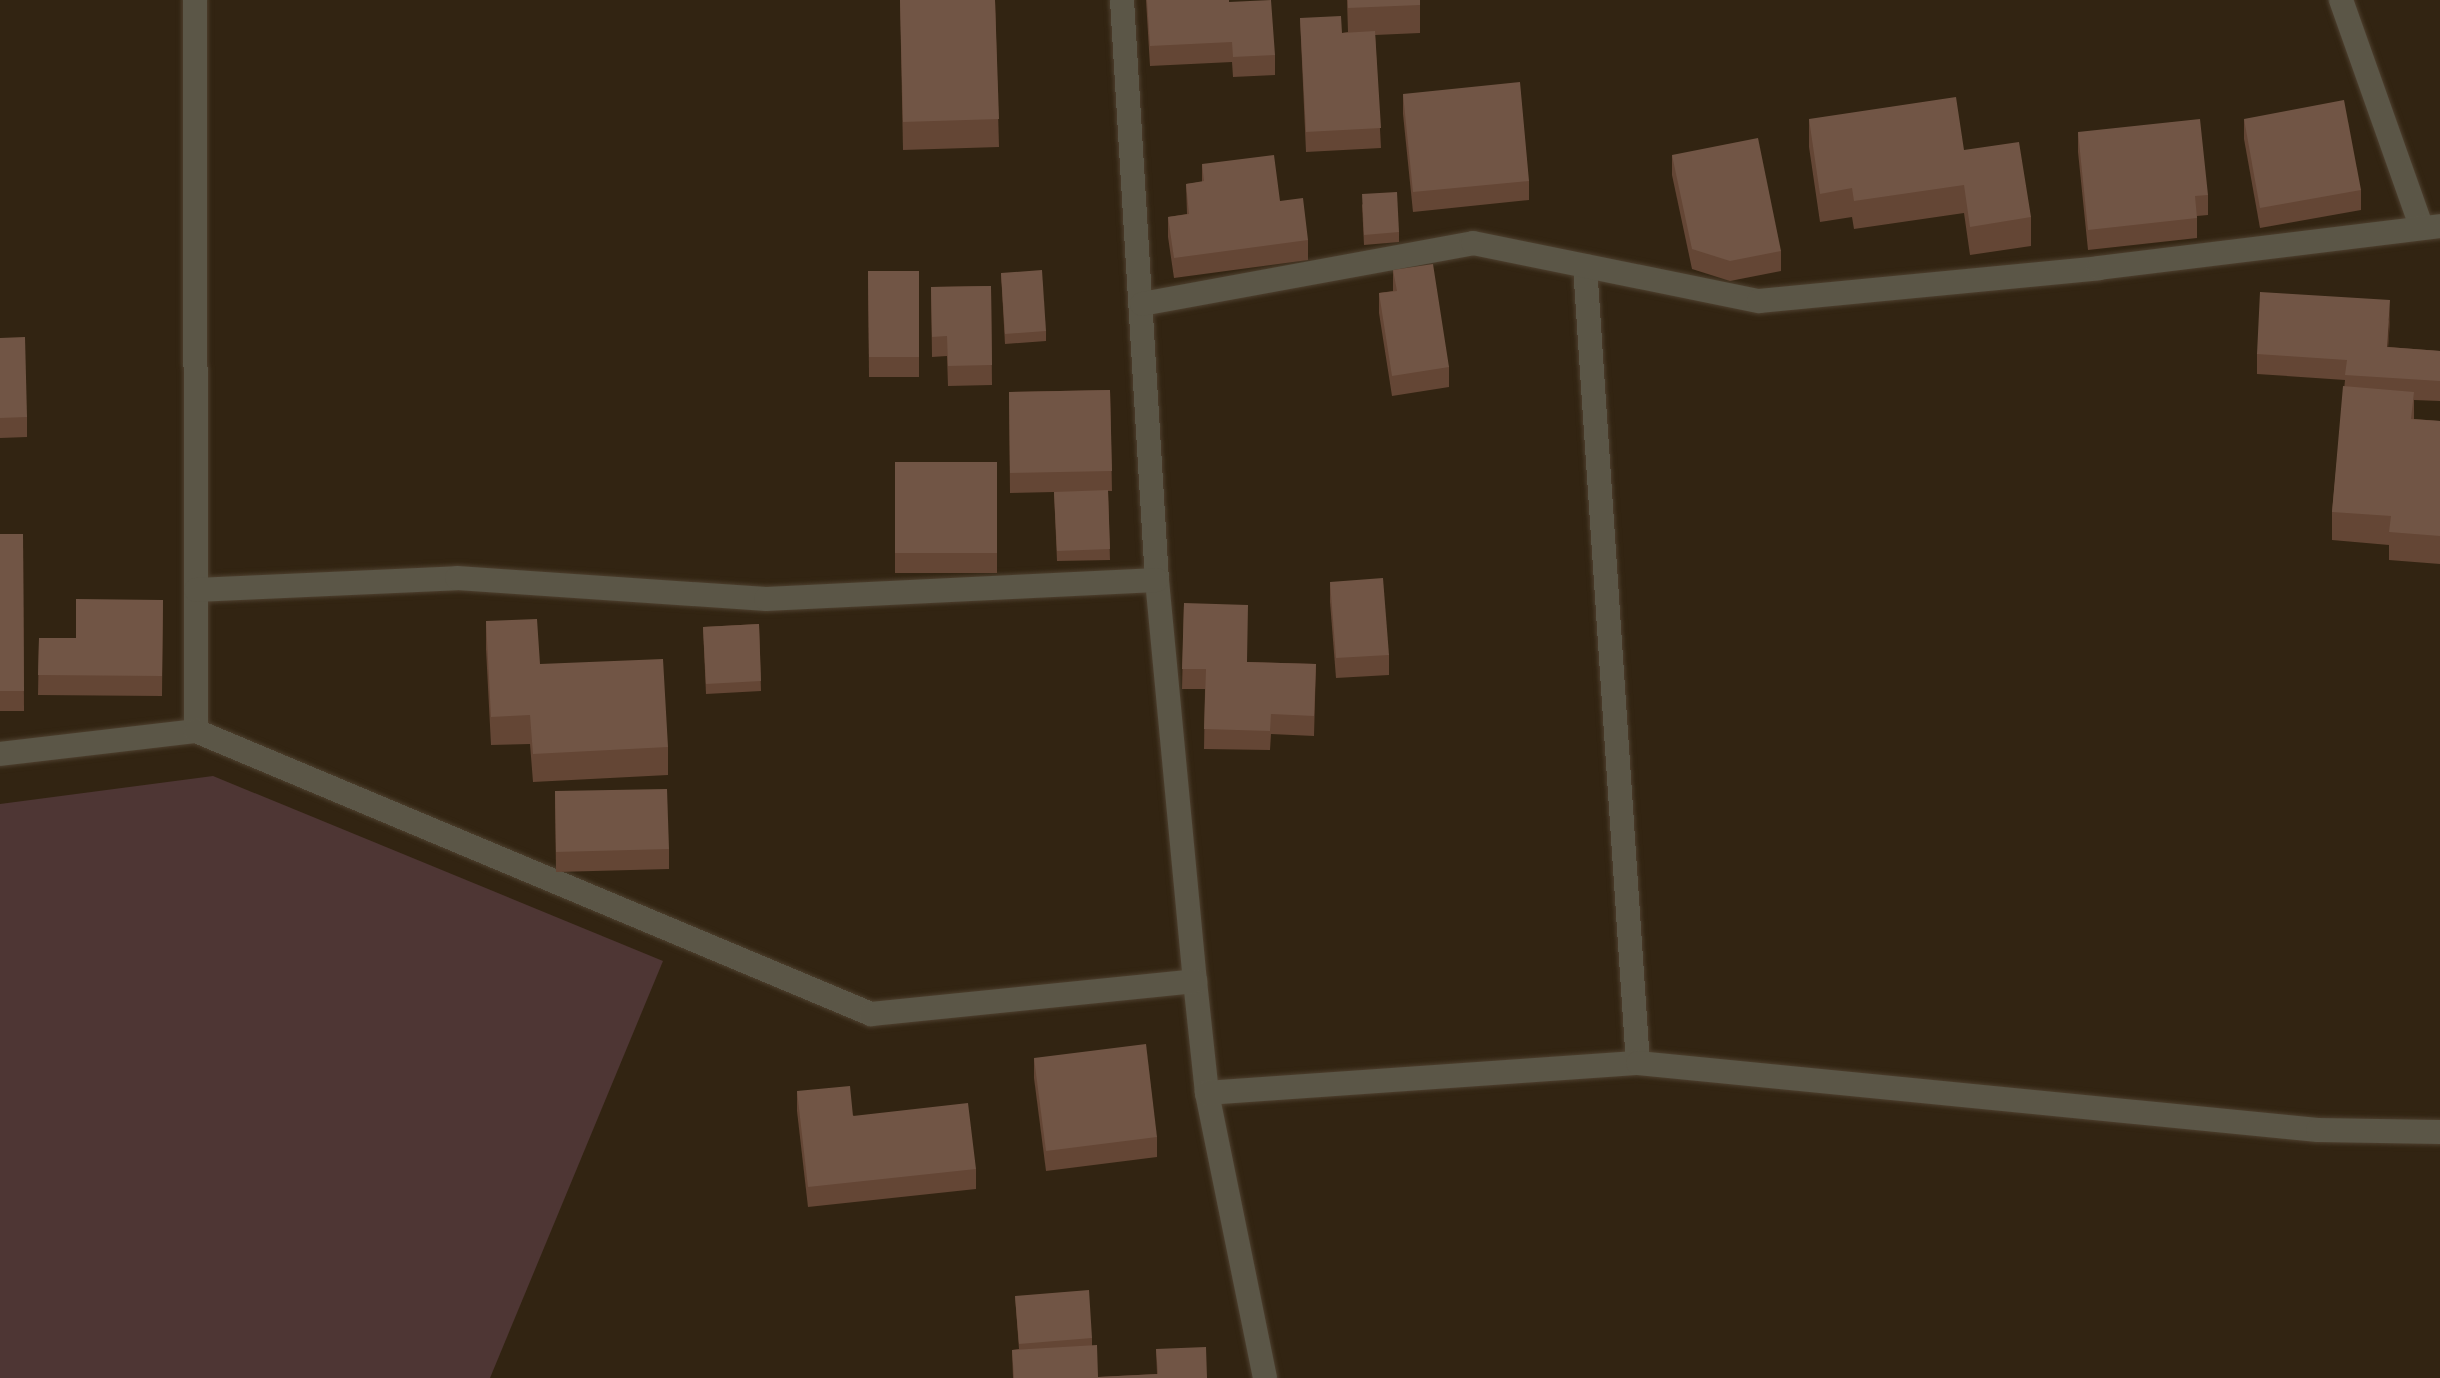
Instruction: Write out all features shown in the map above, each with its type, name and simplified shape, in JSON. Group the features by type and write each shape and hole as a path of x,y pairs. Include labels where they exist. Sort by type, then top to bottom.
{"street":[{"path":"195,0 196,731"},
{"path":"1122,0 1157,580 1195,981 1207,1093 1265,1378"},
{"path":"1142,304 1473,243 1759,301 2099,268 2430,226 2341,0"},
{"path":"1585,266 1638,1063"},
{"path":"196,590 457,578 766,599 1157,580"},
{"path":"0,754 196,731 871,1014 1195,981"},
{"path":"1207,1093 1638,1063 2318,1130 2440,1132"}],"shaded area":[{"path":"213,776 663,961 490,1378 0,1378 0,804"}],"building":[{"path":"900,0 995,0 999,119 903,122"},
{"path":"1147,0 1271,0 1275,55 1233,57 1232,42 1150,46"},
{"path":"1348,0 1420,0 1420,5 1348,8"},
{"path":"1341,16 1342,33 1375,31 1381,128 1306,132 1300,18"},
{"path":"1520,82 1529,181 1413,192 1403,94"},
{"path":"1956,97 1964,150 2019,142 2031,217 1970,227 1964,185 1854,201 1852,188 1820,194 1809,119"},
{"path":"2344,100 2361,190 2260,208 2244,119"},
{"path":"2200,119 2208,195 2195,196 2197,218 2088,230 2078,132"},
{"path":"1758,138 1781,251 1730,261 1692,249 1672,155"},
{"path":"1274,155 1280,201 1303,198 1308,240 1174,258 1168,217 1189,214 1186,184 1204,181 1202,164"},
{"path":"1397,192 1399,232 1364,235 1362,194"},
{"path":"1433,264 1449,367 1392,376 1379,293 1397,291 1393,270"},
{"path":"1042,270 1046,331 1005,334 1001,273"},
{"path":"868,271 919,271 919,357 869,357"},
{"path":"991,286 992,365 948,366 947,336 932,337 931,287"},
{"path":"2260,292 2390,300 2387,347 2440,351 2440,381 2345,375 2347,360 2257,354"},
{"path":"25,337 27,417 0,418 0,338"},
{"path":"2343,386 2414,392 2411,419 2440,421 2440,536 2389,532 2391,516 2332,512"},
{"path":"1110,390 1112,471 1010,473 1009,392"},
{"path":"895,462 997,462 997,553 895,553"},
{"path":"1108,490 1110,549 1057,551 1054,492"},
{"path":"0,534 23,534 24,691 0,691"},
{"path":"1383,578 1389,655 1336,658 1330,582"},
{"path":"76,599 163,600 162,676 38,675 39,638 76,638"},
{"path":"1184,603 1248,605 1247,662 1316,664 1314,716 1271,714 1270,731 1204,729 1206,669 1182,669"},
{"path":"537,619 540,664 663,659 668,747 533,754 530,715 491,717 486,621"},
{"path":"759,624 761,681 706,684 703,627"},
{"path":"667,789 669,849 556,852 555,791"},
{"path":"1146,1044 1157,1137 1046,1151 1034,1058"},
{"path":"850,1086 853,1116 968,1103 976,1169 808,1187 797,1091"},
{"path":"1089,1290 1092,1338 1019,1344 1015,1296"},
{"path":"1097,1345 1098,1377 1158,1374 1156,1349 1206,1347 1207,1378 1014,1378 1012,1350"}]}
